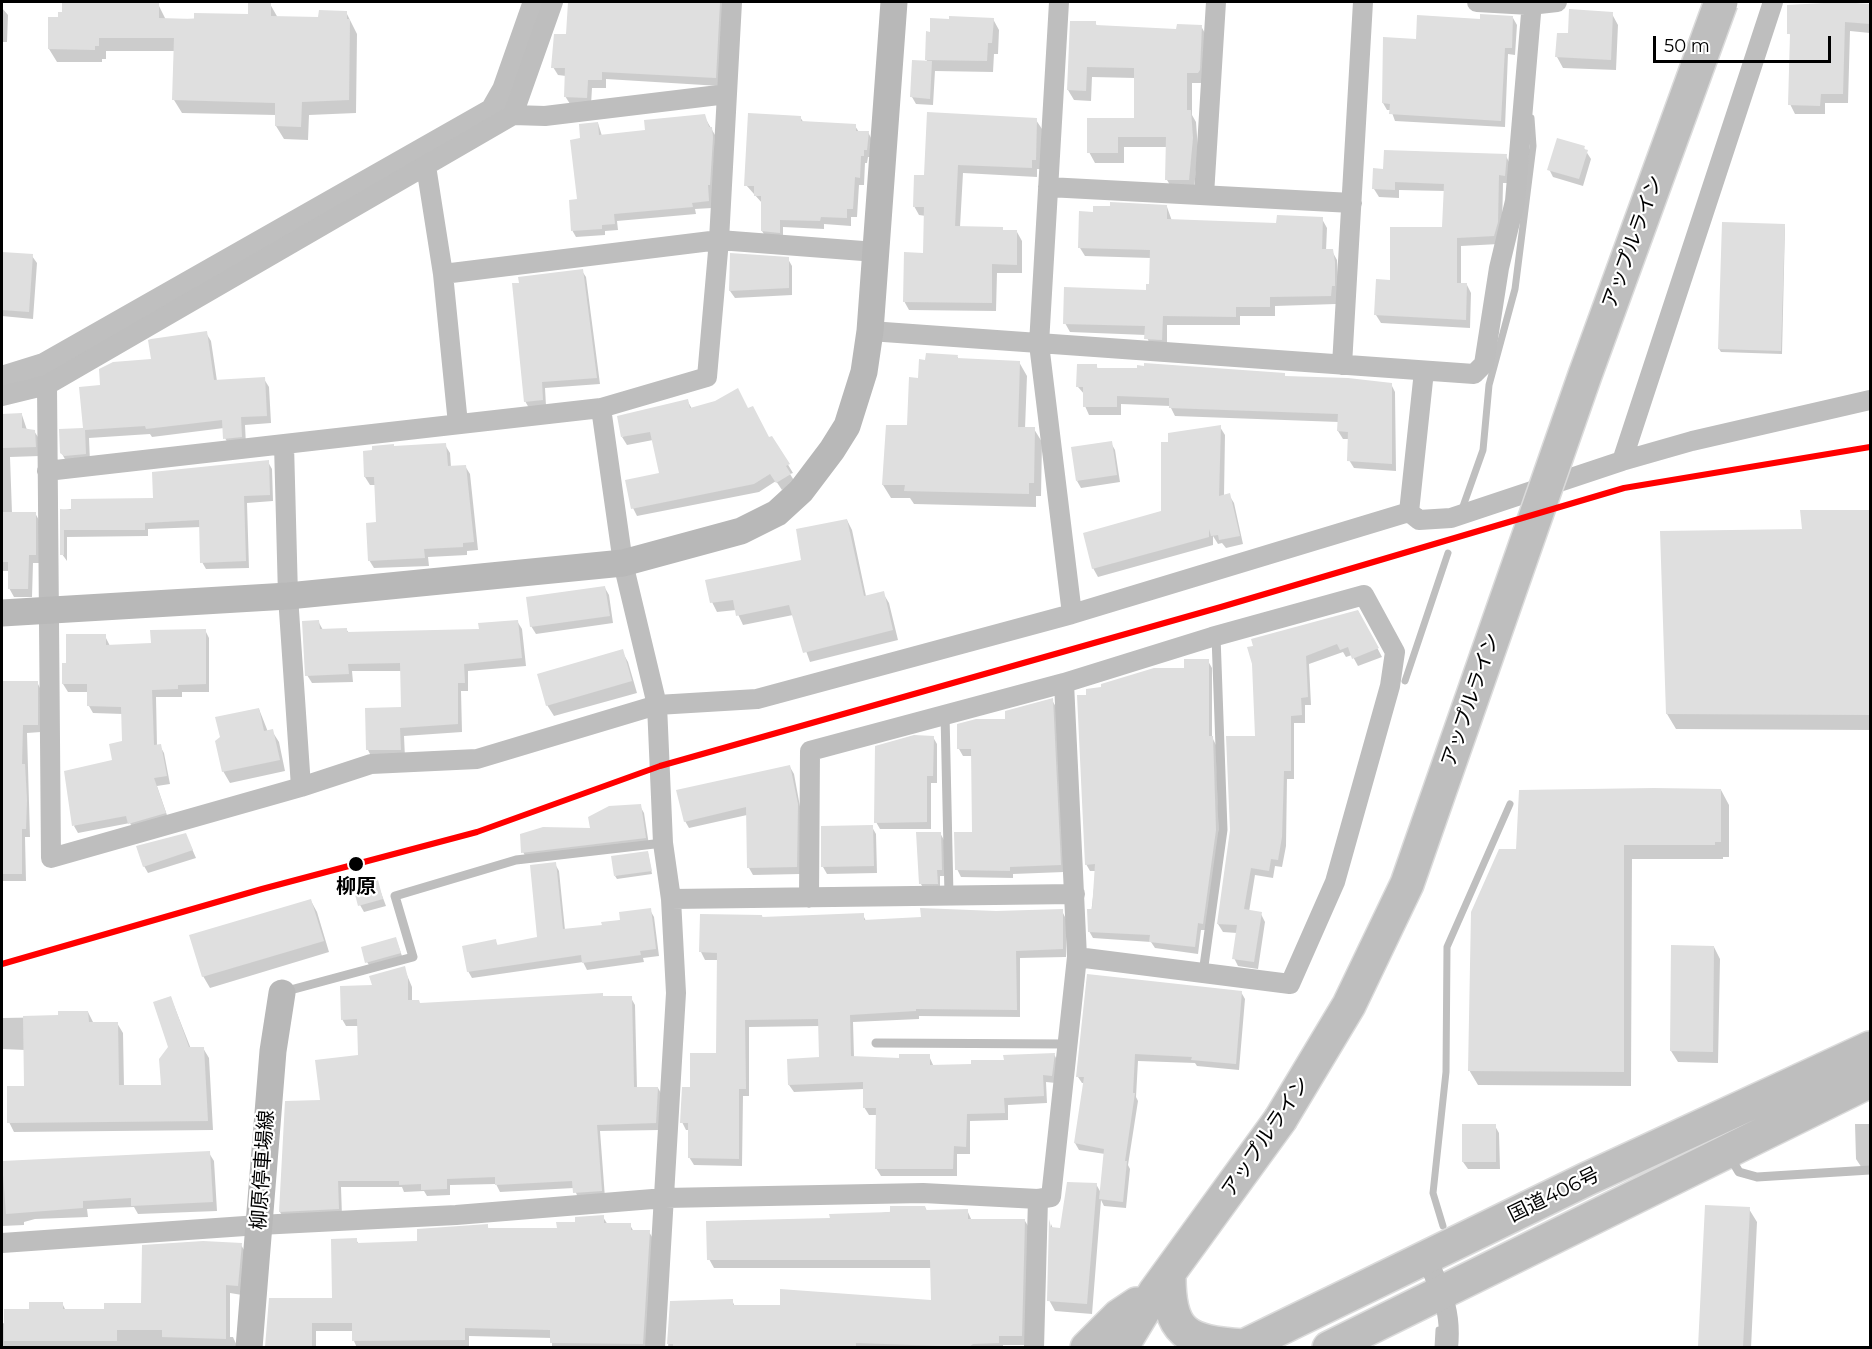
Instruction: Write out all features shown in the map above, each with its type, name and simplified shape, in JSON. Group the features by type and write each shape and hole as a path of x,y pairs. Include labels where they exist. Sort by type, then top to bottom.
{"highway":[{"name":"アップルライン","path":"1120,1347 1162,1282 1280,1120 1349,1005 1407,884 1585,375 1720,2"},
{"name":"国道406号","path":"1242,1347 1587,1179 1870,1048"},
{"name":"国道406号","path":"1329,1347 1870,1081"},
{"path":"1087,1347 1119,1316 1162,1282 1174,1319 1186,1332 1204,1342 1242,1347"}],"street":[{"path":"513,115 553,2"},
{"path":"47,471 601,408 707,377 718,240 732,2"},
{"path":"2,613 288,596 623,563 741,531 777,513 801,491 847,426 864,372 870,331 894,2"},
{"path":"1059,2 1039,344 1072,614"},
{"path":"1204,195 1216,2"},
{"path":"1342,365 1364,2"},
{"path":"1477,2 1557,2"},
{"path":"1622,461 1773,2"},
{"path":"870,331 1474,374 1484,364 1499,268 1515,201 1531,3"},
{"path":"2,396 47,385 513,115 545,116 727,94"},
{"path":"426,166 443,274 458,424"},
{"path":"1048,187 1352,203"},
{"path":"443,274 718,240 876,252"},
{"path":"1409,512 1424,371"},
{"path":"47,385 51,858 301,787 370,764 477,759 657,705 757,699 1072,614 1409,512"},
{"path":"1409,512 1419,520 1452,518 1622,461 1692,441 1870,400"},
{"path":"601,408 623,563 657,705 663,843 671,899 676,993 655,1347"},
{"path":"284,444 288,596 301,787"},
{"path":"809,898 810,752 1064,683 1216,636 1364,595 1395,652 1390,686 1335,882 1290,984 1077,957"},
{"path":"2,1243 259,1225 456,1215 665,1198 923,1193 1038,1199 1051,1197 1077,957 1076,894 1064,683"},
{"path":"671,899 1076,894"},
{"name":"柳原停車場線","path":"249,1347 273,1051 282,993"},
{"path":"1034,1347 1038,1199"},
{"path":"1426,1257 1442,1293 1450,1323 1448,1347"}],"lane":[{"path":"1203,973 1223,830 1216,636"},
{"path":"945,714 949,896"},
{"path":"282,993 412,957 395,896 516,860 663,843"},
{"path":"876,1043 1068,1044"},
{"path":"1726,1150 1739,1172 1756,1177 1870,1170"}],"building":[{"path":"62,2 159,2 159,18 194,19 194,13 248,14 248,2 271,2 271,16 318,17 319,10 347,11 347,19 350,19 349,100 302,102 301,127 275,126 275,103 172,100 174,38 99,38 99,46 95,46 95,50 48,49 48,17 58,17 58,12 62,12"},
{"path":"568,2 720,2 716,78 602,72 602,80 588,80 587,98 564,97 565,68 551,68 554,34 566,34"},
{"path":"1842,2 1870,4 1870,24 1845,22 1843,94 1821,94 1820,106 1788,105 1790,34 1787,34 1787,5"},
{"path":"1569,9 1613,12 1611,60 1555,57 1557,33 1568,33"},
{"path":"1480,14 1513,16 1512,48 1505,48 1501,121 1389,114 1390,104 1382,103 1383,37 1416,39 1417,15 1480,19"},
{"path":"949,16 994,18 992,43 988,43 987,61 925,60 926,31 930,32 930,18 949,19"},
{"path":"1070,21 1096,21 1096,25 1176,29 1177,24 1202,25 1200,70 1198,73 1187,73 1187,110 1191,110 1193,138 1189,180 1165,180 1166,137 1118,137 1118,153 1087,153 1087,118 1134,118 1134,68 1087,67 1086,91 1067,90"},
{"path":"912,60 932,61 930,99 910,97"},
{"path":"927,112 1037,118 1036,160 1032,160 1032,168 958,165 955,226 1003,227 1003,230 1017,230 1017,265 992,264 992,303 903,302 904,252 923,253 924,207 913,207 914,175 924,175"},
{"path":"748,113 801,116 801,121 856,124 856,131 869,131 867,150 864,150 864,156 861,156 860,178 855,177 853,209 847,209 847,218 821,217 820,221 780,220 780,233 761,231 761,196 754,196 754,186 744,186"},
{"path":"705,114 709,127 712,127 713,137 710,185 708,185 709,201 692,203 693,207 614,214 615,224 602,225 602,229 571,231 569,200 577,199 570,140 580,138 579,124 598,122 599,135 645,130 644,120"},
{"path":"1557,138 1585,146 1584,149 1588,150 1579,179 1547,170"},
{"path":"1384,150 1507,154 1505,176 1499,175 1498,222 1494,236 1457,238 1457,283 1467,283 1466,320 1374,315 1376,279 1390,280 1390,227 1442,227 1444,184 1395,182 1395,190 1372,189 1373,168 1383,169"},
{"path":"1110,202 1167,205 1167,219 1276,223 1277,215 1323,217 1322,249 1333,249 1335,286 1332,286 1331,296 1270,297 1270,307 1236,307 1236,317 1163,316 1162,340 1144,339 1145,326 1063,324 1064,287 1146,290 1146,284 1149,284 1150,250 1078,248 1079,211 1093,212 1093,206 1110,206"},
{"path":"1722,222 1785,224 1781,351 1718,349"},
{"path":"2,252 33,254 29,312 2,310"},
{"path":"730,253 789,257 789,288 729,291"},
{"path":"583,269 597,378 542,382 543,400 524,402 512,283 519,283 518,277"},
{"path":"207,331 214,380 265,377 267,416 241,417 242,437 223,439 222,420 146,429 145,426 85,430 86,454 64,456 60,453 59,429 83,428 79,387 100,385 99,369 113,362 151,359 148,340"},
{"path":"926,353 958,355 957,358 1020,361 1018,427 1035,427 1034,483 1029,483 1029,494 904,491 905,485 882,485 886,425 907,425 909,377 918,378 919,359 925,360"},
{"path":"1144,363 1392,383 1392,464 1347,461 1348,432 1337,431 1338,414 1169,408 1169,398 1117,396 1117,407 1083,407 1083,387 1076,387 1077,364 1097,364 1097,368 1137,368 1137,365 1144,366"},
{"path":"738,388 748,408 753,406 769,437 772,436 790,464 786,466 791,474 776,483 770,474 754,484 631,509 625,480 659,473 650,432 621,437 617,416 688,399 690,408 715,401"},
{"path":"22,413 22,428 35,430 36,447 2,448 2,414"},
{"path":"1221,425 1219,496 1230,493 1240,536 1219,540 1218,535 1211,536 1209,529 1209,537 1092,569 1083,533 1161,511 1161,442 1168,442 1168,433"},
{"path":"1112,441 1117,475 1076,481 1071,447"},
{"path":"446,443 448,466 466,465 474,542 463,543 463,547 424,549 425,558 368,561 366,523 376,522 374,477 364,477 363,451 372,450 372,446"},
{"path":"269,460 270,495 244,496 246,561 200,563 199,520 145,523 145,530 64,530 64,555 60,555 60,509 71,510 71,499 153,498 152,472"},
{"path":"1800,510 1870,510 1870,715 1666,714 1660,531 1802,529"},
{"path":"2,512 36,512 36,555 29,555 28,589 8,589 8,562 2,562"},
{"path":"847,519 864,596 884,591 893,630 803,653 789,605 736,616 733,600 710,603 705,580 801,560 796,529"},
{"path":"605,586 610,616 530,627 526,597"},
{"path":"1358,610 1379,648 1352,659 1348,647 1340,650 1337,644 1306,656 1308,697 1301,698 1302,715 1291,716 1291,771 1284,771 1282,837 1278,860 1271,859 1269,871 1251,868 1244,909 1262,912 1254,962 1232,959 1237,925 1217,924 1230,830 1226,736 1255,736 1252,664 1247,647 1253,646 1251,639"},
{"path":"319,620 320,629 347,628 347,632 479,629 478,623 518,620 522,658 464,664 465,683 458,683 458,724 400,728 401,750 366,750 365,708 401,707 400,663 348,664 349,674 305,676 302,621"},
{"path":"206,629 206,684 178,685 178,689 152,690 154,745 161,744 167,776 154,778 166,813 128,824 126,816 72,826 64,771 112,760 109,744 122,741 121,707 87,706 87,684 62,684 62,663 66,663 66,634 106,634 106,645 151,643 150,630"},
{"path":"623,649 632,681 546,706 537,674"},
{"path":"1184,659 1209,659 1209,736 1213,736 1216,830 1203,924 1198,923 1195,947 1149,942 1150,935 1088,932 1087,909 1092,909 1095,864 1085,865 1077,695 1086,695 1086,689 1101,687 1101,684 1154,668 1184,668"},
{"path":"2,681 38,681 38,725 23,725 22,764 25,764 27,800 26,829 22,829 22,874 2,874"},
{"path":"1053,698 1061,865 1010,867 1010,871 955,870 954,832 972,832 971,749 957,749 957,724 976,719 1005,719 1005,711"},
{"path":"259,708 264,731 273,729 280,760 222,772 215,741 220,737 215,717"},
{"path":"914,735 934,736 933,776 927,776 927,822 874,823 875,746"},
{"path":"790,765 798,804 797,867 747,868 746,807 684,822 676,790"},
{"path":"1721,789 1721,842 1715,842 1715,845 1624,845 1624,1072 1468,1071 1471,912 1499,849 1516,849 1519,790"},
{"path":"641,804 646,838 521,853 520,834 543,827 590,828 588,817 609,806"},
{"path":"873,825 874,866 821,867 821,826"},
{"path":"916,832 941,832 942,870 937,870 938,884 919,884"},
{"path":"186,833 193,850 143,867 136,846"},
{"path":"648,851 652,871 614,876 611,856"},
{"path":"556,862 563,929 602,925 601,922 620,920 619,912 651,908 656,949 640,951 641,955 582,963 581,955 467,972 462,946 496,939 497,945 537,937 530,865"},
{"path":"378,880 383,899 358,906 353,887"},
{"path":"311,899 324,941 202,977 189,935"},
{"path":"920,908 996,911 1063,909 1063,949 1016,951 1017,1010 916,1009 916,1011 850,1015 851,1056 899,1058 899,1054 930,1054 930,1065 971,1064 971,1060 1004,1060 1003,1055 1055,1053 1052,1076 1043,1075 1044,1096 1004,1098 1005,1113 967,1114 966,1147 954,1146 953,1169 875,1169 876,1108 863,1108 863,1082 788,1085 787,1059 819,1057 818,1019 745,1020 746,1089 739,1089 739,1159 688,1158 688,1123 680,1123 682,1087 690,1087 690,1053 716,1053 717,953 699,952 700,914 762,915 762,917 864,913 864,920 921,917"},
{"path":"396,937 401,953 365,963 361,947"},
{"path":"1671,945 1714,946 1713,1052 1670,1051"},
{"path":"405,966 408,978 408,1000 419,1000 420,1003 603,993 603,996 632,996 634,1087 658,1087 656,1123 597,1125 602,1191 573,1193 572,1181 495,1185 495,1177 447,1179 447,1189 421,1190 421,1184 399,1185 399,1181 338,1181 339,1209 279,1212 285,1101 320,1100 315,1060 358,1055 357,1019 341,1020 340,986 372,985 369,976"},
{"path":"1087,974 1242,991 1236,1064 1191,1060 1192,1057 1135,1054 1133,1093 1135,1093 1125,1161 1127,1161 1123,1202 1099,1199 1104,1149 1074,1143 1084,1077 1076,1077"},
{"path":"171,996 189,1047 204,1047 208,1121 7,1123 7,1086 24,1086 23,1016 58,1015 58,1011 88,1011 89,1022 118,1022 119,1085 161,1085 159,1059 168,1047 153,1002"},
{"path":"1462,1124 1496,1124 1496,1162 1462,1162"},
{"path":"210,1151 213,1202 131,1206 131,1198 83,1201 83,1208 6,1214 2,1161"},
{"path":"1067,1182 1097,1183 1087,1304 1047,1301 1049,1219 1051,1227 1060,1228"},
{"path":"1705,1205 1750,1207 1743,1347 1698,1347"},
{"path":"890,1206 925,1206 926,1210 968,1209 968,1219 1025,1219 1022,1336 999,1336 999,1343 973,1344 969,1347 856,1343 856,1347 673,1347 673,1344 667,1344 670,1301 733,1299 733,1305 780,1305 780,1289 931,1300 930,1260 707,1260 706,1221 830,1218 829,1214 890,1212"},
{"path":"604,1215 604,1223 631,1223 631,1230 650,1230 643,1344 550,1343 550,1330 465,1328 465,1340 352,1341 352,1323 312,1323 312,1347 265,1347 269,1298 332,1298 331,1239 357,1238 357,1243 417,1241 417,1229 488,1224 488,1228 557,1228 556,1222 575,1222 575,1217"},
{"path":"203,1241 242,1243 238,1286 226,1285 226,1339 162,1337 162,1330 117,1330 117,1341 4,1341 4,1309 29,1309 29,1302 63,1302 63,1309 104,1309 104,1303 141,1303 142,1245"}],"waterway":[{"path":"2,379 44,366 493,111 505,90 536,2"},
{"path":"1461,512 1483,450 1489,385 1515,289 1533,146 1531,118"},
{"path":"1405,681 1448,553"},
{"path":"1443,1226 1433,1193 1446,1072 1447,947 1510,804"},
{"path":"1438,1348 1439,1330"}],"transit line":[{"path":"2,964 262,889 477,832 660,766 1221,607 1624,488 1870,447"}],"place":[{"name":"柳原","path":"356,864"}]}
